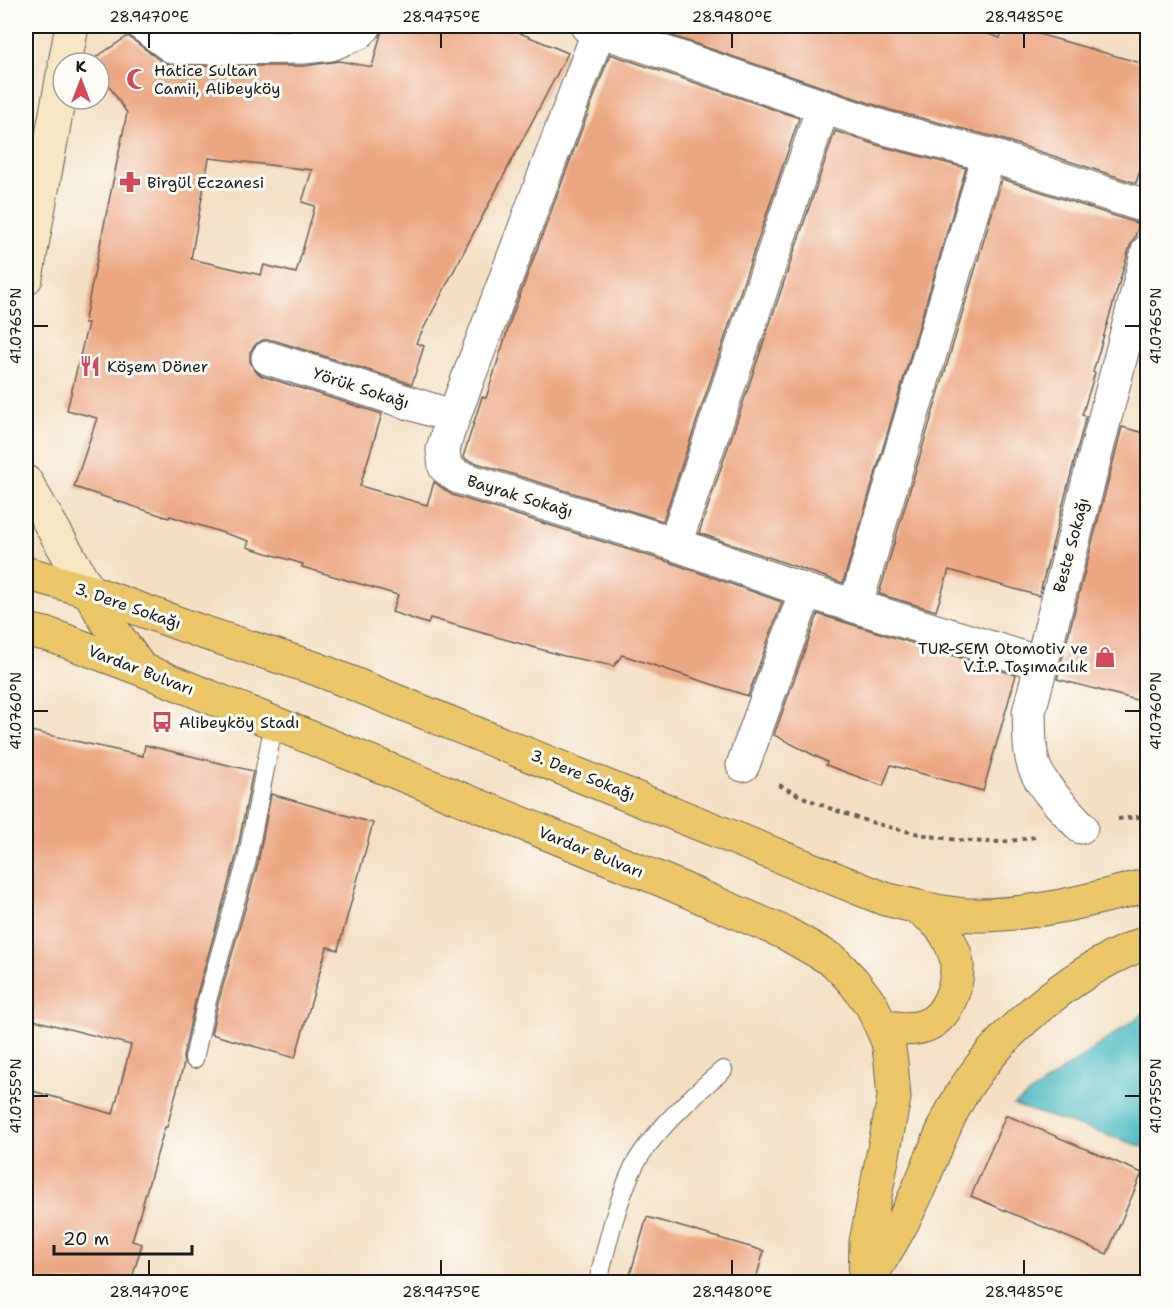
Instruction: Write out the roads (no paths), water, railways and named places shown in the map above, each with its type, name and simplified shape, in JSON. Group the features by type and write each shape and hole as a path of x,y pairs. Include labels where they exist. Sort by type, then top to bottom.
{"main road":[{"path":"67,51 72,26"},
{"path":"26,278 56,111"},
{"path":"26,482 103,616 141,669"},
{"name":"3. Dere Sokağı","path":"26,573 89,591 202,632 317,669 885,899 975,915 1039,911 1148,885"},
{"name":"Vardar Bulvarı","path":"26,630 50,635 141,669 662,880 785,933 834,961 872,1006 882,1026 888,1042 894,1098 866,1242 866,1282"},
{"path":"882,1026 904,1030 926,1026 942,1013 954,991 957,963 952,949 938,923 915,906"},
{"path":"866,1282 896,1234 921,1184 941,1131 957,1102 968,1083 1005,1036 1071,981 1134,947 1148,942"}],"street":[{"path":"144,26 173,47 228,48 304,47 331,44 358,33 365,26"},
{"path":"593,28 885,128 989,155 1148,207"},
{"name":"Bayrak Sokağı","path":"593,28 442,450 446,467 458,477 675,544 806,591 856,604 1041,663"},
{"path":"675,544 823,107"},
{"path":"856,604 989,155"},
{"name":"Beste Sokağı","path":"1081,827 1054,798 1036,772 1030,745 1029,712 1139,316 1148,251"},
{"name":"Yörük Sokağı","path":"268,358 454,417"},
{"path":"743,765 806,591"}],"lane":[{"path":"194,1059 207,999 247,860 274,723"},
{"path":"598,1282 611,1226 634,1167 653,1138 723,1070"}],"water":[{"path":"1147,1011 1147,1148 1014,1105"}],"place":[{"name":"Hatice Sultan Camii, Alibeyköy","path":"137,79"},
{"name":"Birgül Eczanesi","path":"130,182"},
{"name":"Köşem Döner","path":"90,366"},
{"name":"TUR-SEM Otomotiv ve V.İ.P. Taşımacılık","path":"1105,657"},
{"name":"Alibeyköy Stadı","path":"162,722"}]}
